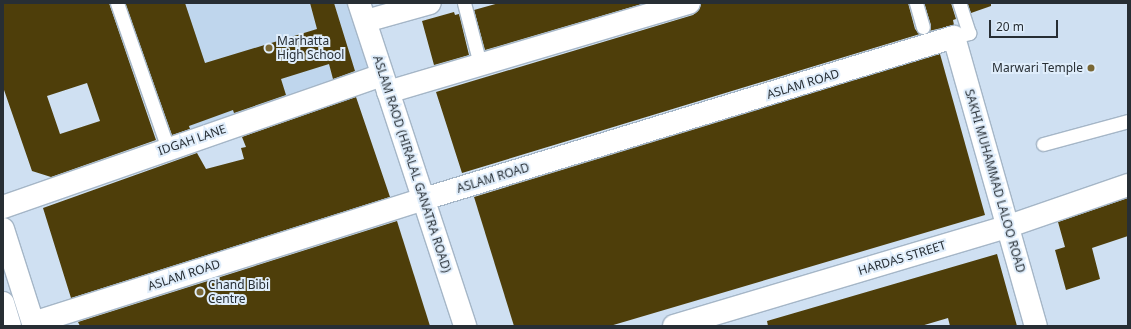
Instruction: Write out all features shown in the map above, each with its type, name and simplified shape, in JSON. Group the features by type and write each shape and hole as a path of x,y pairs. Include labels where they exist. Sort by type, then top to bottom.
{"street":[{"path":"363,12 430,3"},
{"path":"480,59 647,3"},
{"path":"480,59 688,3"},
{"name":"ASLAM RAOD (HIRALAL GANATRA ROAD)","path":"363,12 464,326"},
{"name":"ASLAM ROAD","path":"33,324 424,199 954,37"},
{"name":"SAKHI MUHAMMAD LALOO ROAD","path":"954,37 1009,226 1036,326"},
{"name":"IDGAH LANE","path":"3,207 168,149 385,83 480,59"},
{"name":"HARDAS STREET","path":"674,326 1009,226 1128,185"},
{"path":"3,229 33,324"},
{"path":"3,303 10,326"}],"lane":[{"path":"117,3 168,149"},
{"path":"464,3 480,59"},
{"path":"916,3 923,27"},
{"path":"954,37 969,33 959,3"},
{"path":"1043,144 1128,121"}],"shaded area":[{"name":"Marhatta High School","path":"149,3 359,3 382,75 194,139"}],"building":[{"path":"3,3 109,3 156,140 51,177 32,171 3,87","holes":["87,83 100,121 60,134 47,96"]},
{"path":"125,3 185,3 205,63 317,29 310,3 334,3 355,71 333,79 329,64 281,79 286,95 234,113 233,110 189,126 190,129 172,135"},
{"path":"499,3 645,3 485,50 474,10"},
{"path":"701,3 908,3 915,29 920,34 462,173 436,92 693,15 698,11"},
{"path":"924,3 951,3 956,19 953,20 954,25 929,31 931,25"},
{"path":"967,3 991,3 991,6 971,13"},
{"path":"454,12 455,15 459,14 469,55 434,65 422,21"},
{"path":"940,54 985,215 610,326 514,326 474,197"},
{"path":"356,97 390,197 71,298 43,208 197,153 206,169 244,159 241,148 246,147 242,137"},
{"path":"1128,198 1128,236 1092,248 1100,279 1066,290 1055,250 1065,247 1058,222"},
{"path":"397,221 430,326 80,326 78,322"},
{"path":"997,254 1017,326 950,326 948,318 921,326 768,326 767,321"}],"place":[{"name":"Marhatta High School","path":"269,48"},
{"name":"Marwari Temple","path":"1091,68"},
{"name":"Chand Bibi Centre","path":"200,292"}]}
